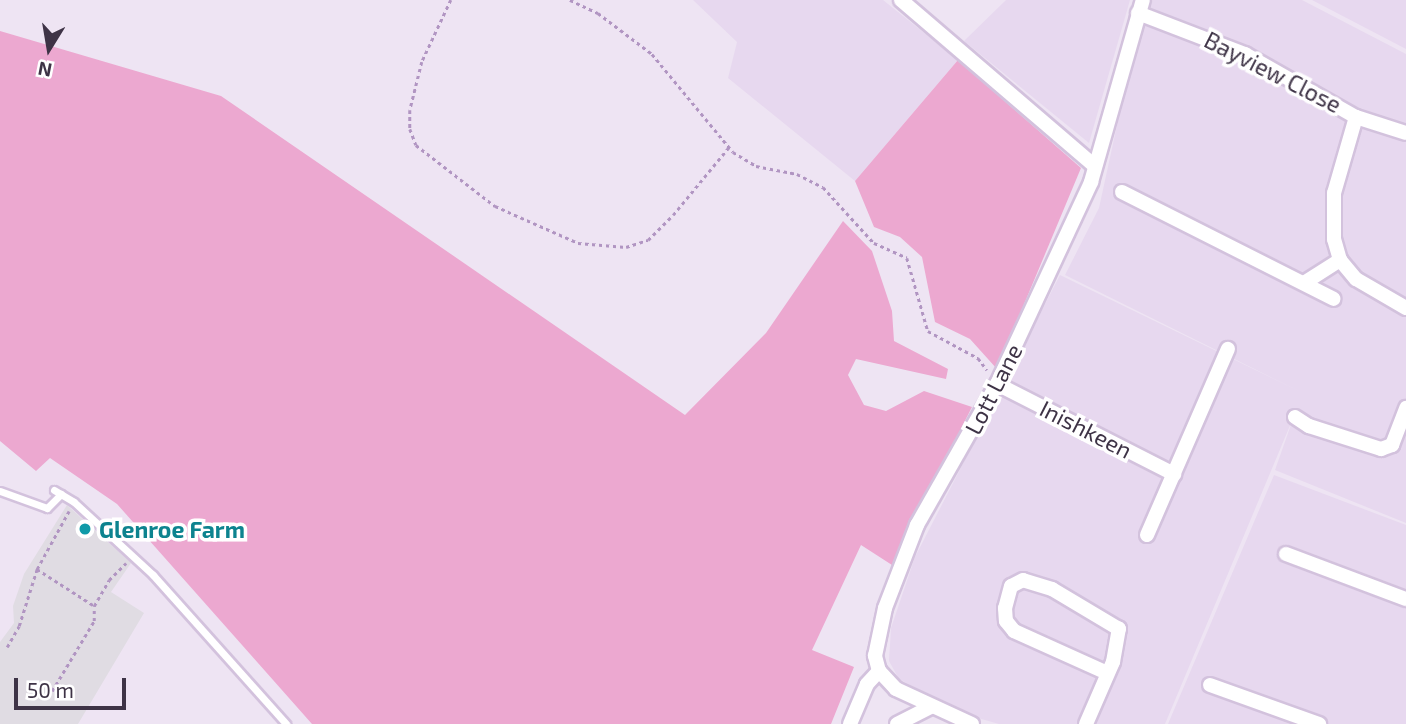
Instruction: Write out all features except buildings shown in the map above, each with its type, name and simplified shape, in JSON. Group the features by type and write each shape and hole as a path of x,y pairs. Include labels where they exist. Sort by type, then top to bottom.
{"street":[{"path":"901,0 1095,166"},
{"name":"Lott Lane","path":"880,671 875,656 885,608 917,525 997,384 1095,166 1140,7"},
{"name":"Bayview Close","path":"1140,7 1245,54 1356,117 1406,133"},
{"path":"1356,117 1334,192 1334,239 1340,260 1380,296 1406,308"},
{"path":"1122,192 1334,299"},
{"path":"1304,283 1340,260"},
{"path":"1147,535 1228,349"},
{"name":"Inishkeen","path":"997,384 1174,474"},
{"path":"1295,417 1309,426 1381,449 1392,445 1406,408"},
{"path":"1286,554 1406,599"},
{"path":"1086,724 1107,673 1119,641 1119,629 1112,621 1039,584 1023,580 1011,586 1005,608 1006,621 1014,631 1107,673"},
{"path":"850,724 867,684 880,671 896,689 972,724"},
{"path":"1210,685 1319,724"},
{"path":"897,724 930,706"}],"lane":[{"path":"0,491 47,508 57,492 74,502 133,555 286,724"}],"path":[{"path":"451,0 422,62 410,129 416,145 495,206 578,243 626,247 648,240 673,215 729,147"},
{"path":"570,0 598,13 652,54 729,147 756,166 797,174 823,187 874,243 907,258 928,331 978,358 997,384"},
{"path":"6,647 19,626 37,569 74,502"},
{"path":"52,691 94,621 94,606 109,580 133,555"},
{"path":"37,569 94,606"}],"shaded area":[{"path":"693,0 883,0 958,60 855,181 728,78 737,42"},
{"path":"1006,0 1130,0 1089,143 964,41"},
{"path":"1152,0 1302,0 1406,54 1406,523 1275,470 1294,416 1165,724 999,724 964,714 899,679 889,661 891,628 915,557 1060,275 1303,393 1065,275 1099,208 1134,47"},
{"path":"1312,0 1406,0 1406,49"},
{"path":"0,31 221,96 685,415 766,333 843,221 872,251 892,311 894,341 948,369 946,379 856,359 848,375 864,405 886,411 924,391 972,407 892,565 861,545 812,650 854,667 831,724 312,724 117,504 50,458 36,471 0,441"},
{"path":"958,60 1081,168 997,369 970,339 935,322 922,257 900,237 874,227 855,181"},
{"path":"1274,475 1406,525 1406,724 1168,724"},
{"path":"67,505 131,563 111,592 144,613 78,724 0,724 0,642 14,623 13,606 24,574"}],"place":[{"name":"Glenroe Farm","path":"85,529"}]}
